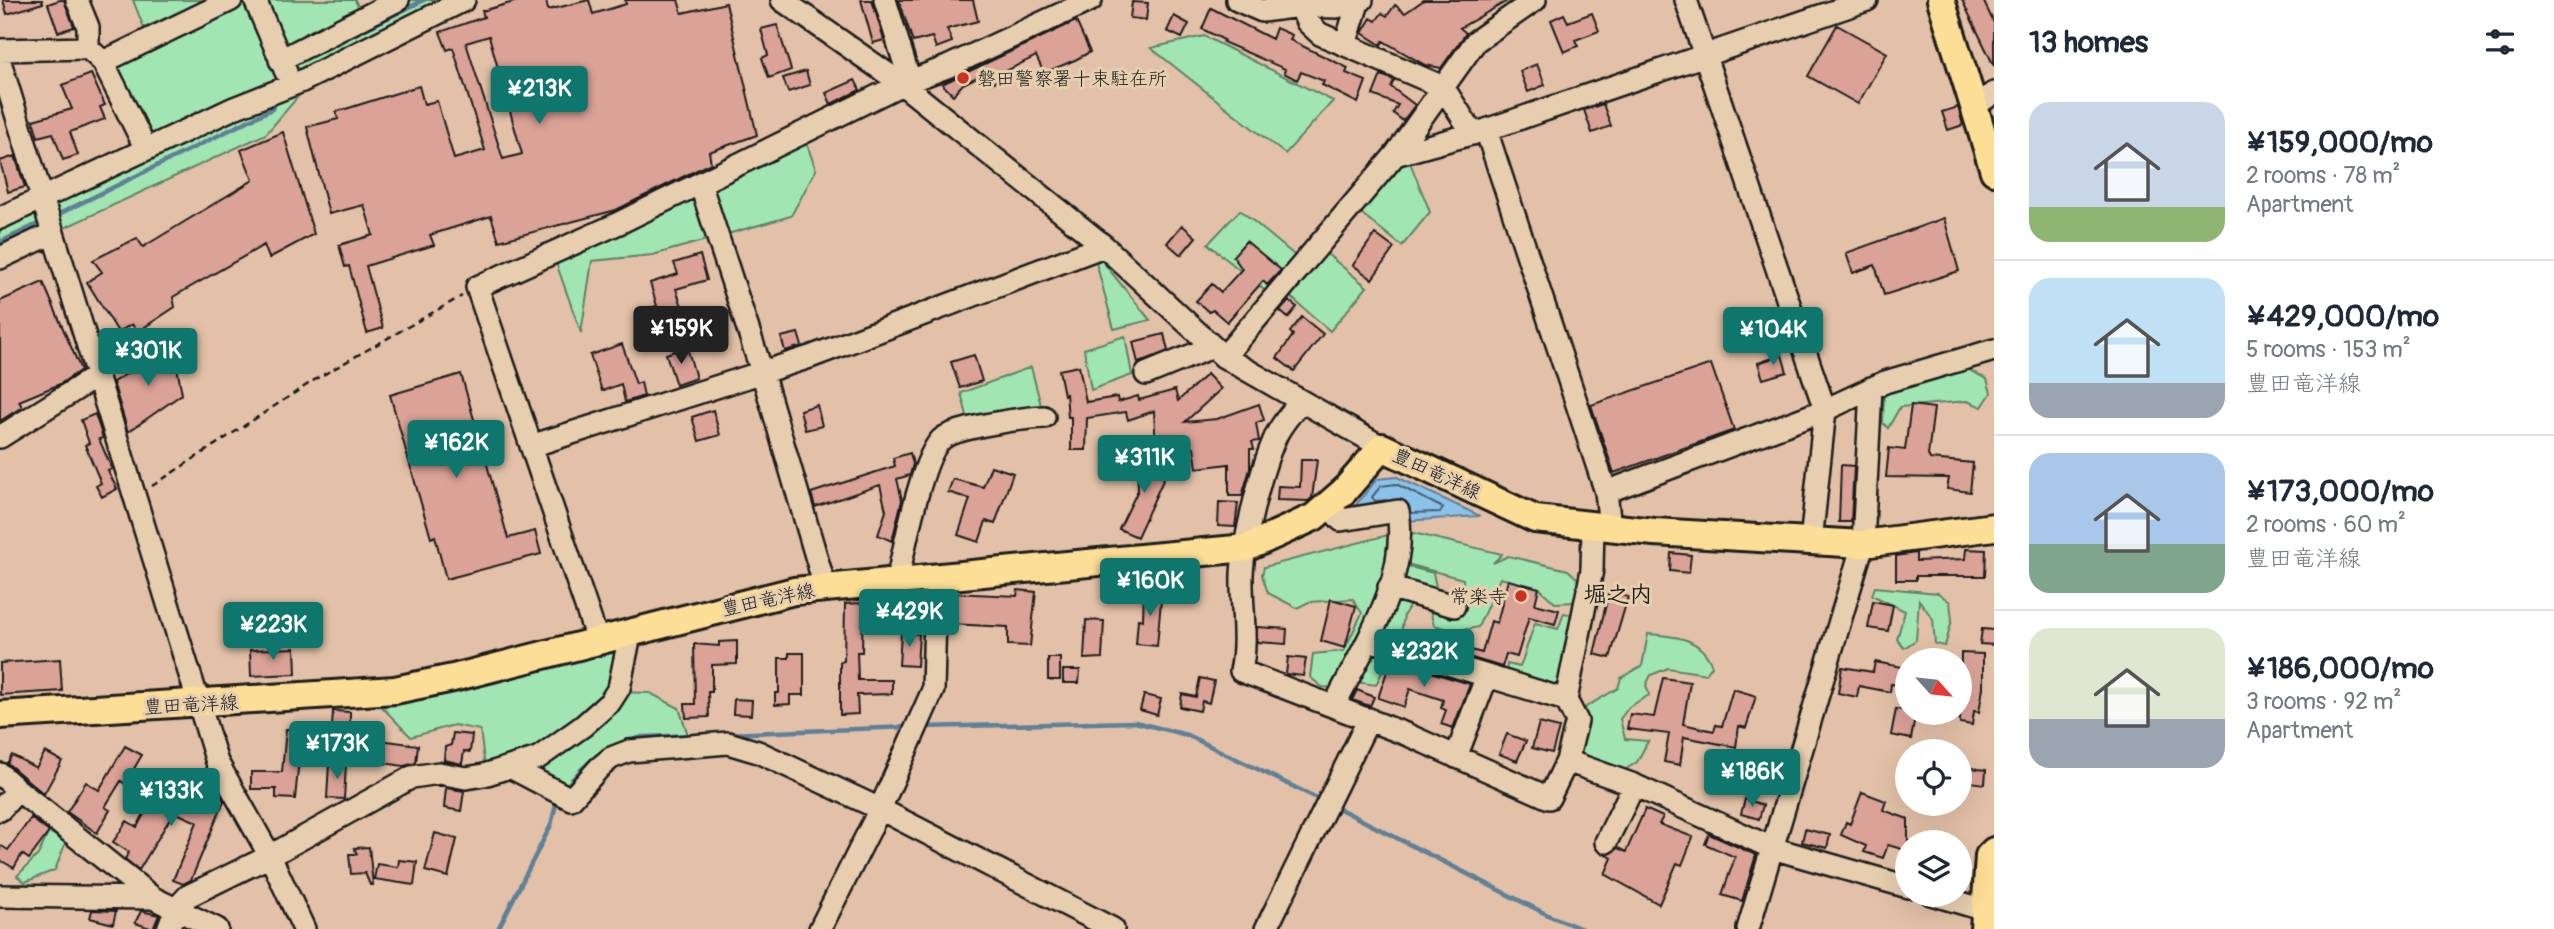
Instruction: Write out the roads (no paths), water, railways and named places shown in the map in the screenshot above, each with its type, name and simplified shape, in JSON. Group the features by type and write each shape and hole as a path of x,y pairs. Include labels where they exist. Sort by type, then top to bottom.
{"main road":[{"path":"1941,0 1984,99 1994,171"},
{"name":"豊田竜洋線","path":"0,715 395,690 453,678 782,593 1246,548 1314,517 1382,447 1535,519 1601,527 1863,544 1994,527"},
{"path":"1985,919 1992,856"}],"street":[{"path":"77,0 96,55 146,149"},
{"path":"0,50 96,55 231,0"},
{"path":"255,0 292,85"},
{"path":"281,60 364,8 398,0"},
{"path":"0,218 146,149 292,85 464,0"},
{"path":"789,4 816,0"},
{"path":"886,0 906,82"},
{"path":"597,639 477,287 700,183 906,82 947,67 1091,0"},
{"path":"1237,0 1262,11 1299,3 1337,8 1360,1"},
{"path":"1146,374 1218,352 1395,155 1476,41 1535,0"},
{"path":"1686,0 1825,410 1811,542"},
{"path":"1395,155 1480,132 1867,0"},
{"path":"1345,45 1360,1"},
{"path":"1299,3 1307,22 1320,34 1443,87 1480,132 1606,492 1566,700 1577,721 1567,761 1549,798 1368,719 1241,671 1245,652 1242,573 1246,548 1275,435 1299,402"},
{"path":"789,4 906,82 1104,247 1218,352 1299,402 1382,447"},
{"path":"0,62 97,376 137,495 155,568 217,762 270,856 304,929"},
{"path":"700,183 762,372 825,587"},
{"path":"0,258 53,233"},
{"path":"531,446 762,372 1104,247"},
{"path":"1606,492 1825,410 1871,388 1994,350"},
{"path":"0,437 97,376"},
{"path":"1748,929 1863,544 1871,388"},
{"path":"897,582 915,505 931,457 941,439 956,432 1044,417"},
{"path":"1328,505 1341,520 1398,511 1401,531 1389,587 1369,640 1334,706"},
{"path":"820,929 880,809 933,690 936,577"},
{"path":"1389,587 1454,606"},
{"path":"172,920 188,896 270,856 412,778 439,773 467,778 538,758 583,726 610,702 619,688 631,631"},
{"path":"1369,640 1566,700"},
{"path":"1457,757 1486,676"},
{"path":"1266,929 1368,719"},
{"path":"510,767 571,799 611,758 629,751 729,743 758,752 880,809 1113,929"},
{"path":"1567,761 1634,786 1772,848 1895,883"},
{"path":"0,774 153,898 172,920 217,929"},
{"path":"1606,842 1634,786"},
{"path":"0,810 18,790"},
{"path":"0,896 153,898"},
{"path":"1959,907 1985,919"}],"water":[{"path":"1397,477 1480,516 1404,521 1351,511 1377,479"}],"waterway":[{"path":"315,54 424,0"},
{"path":"55,216 272,109 277,98"},
{"path":"0,242 44,221"},
{"path":"922,727 1135,722 1187,735 1321,800"},
{"path":"564,790 589,762 617,745 642,737 910,727"},
{"path":"498,929 551,825 557,800"},
{"path":"1332,805 1550,916 1582,929"}],"place":[{"name":"磐田警察署十束駐在所","path":"963,78"},
{"name":"常楽寺","path":"1521,596"}],"district":[{"name":"堀之内","path":"1618,594"}]}
